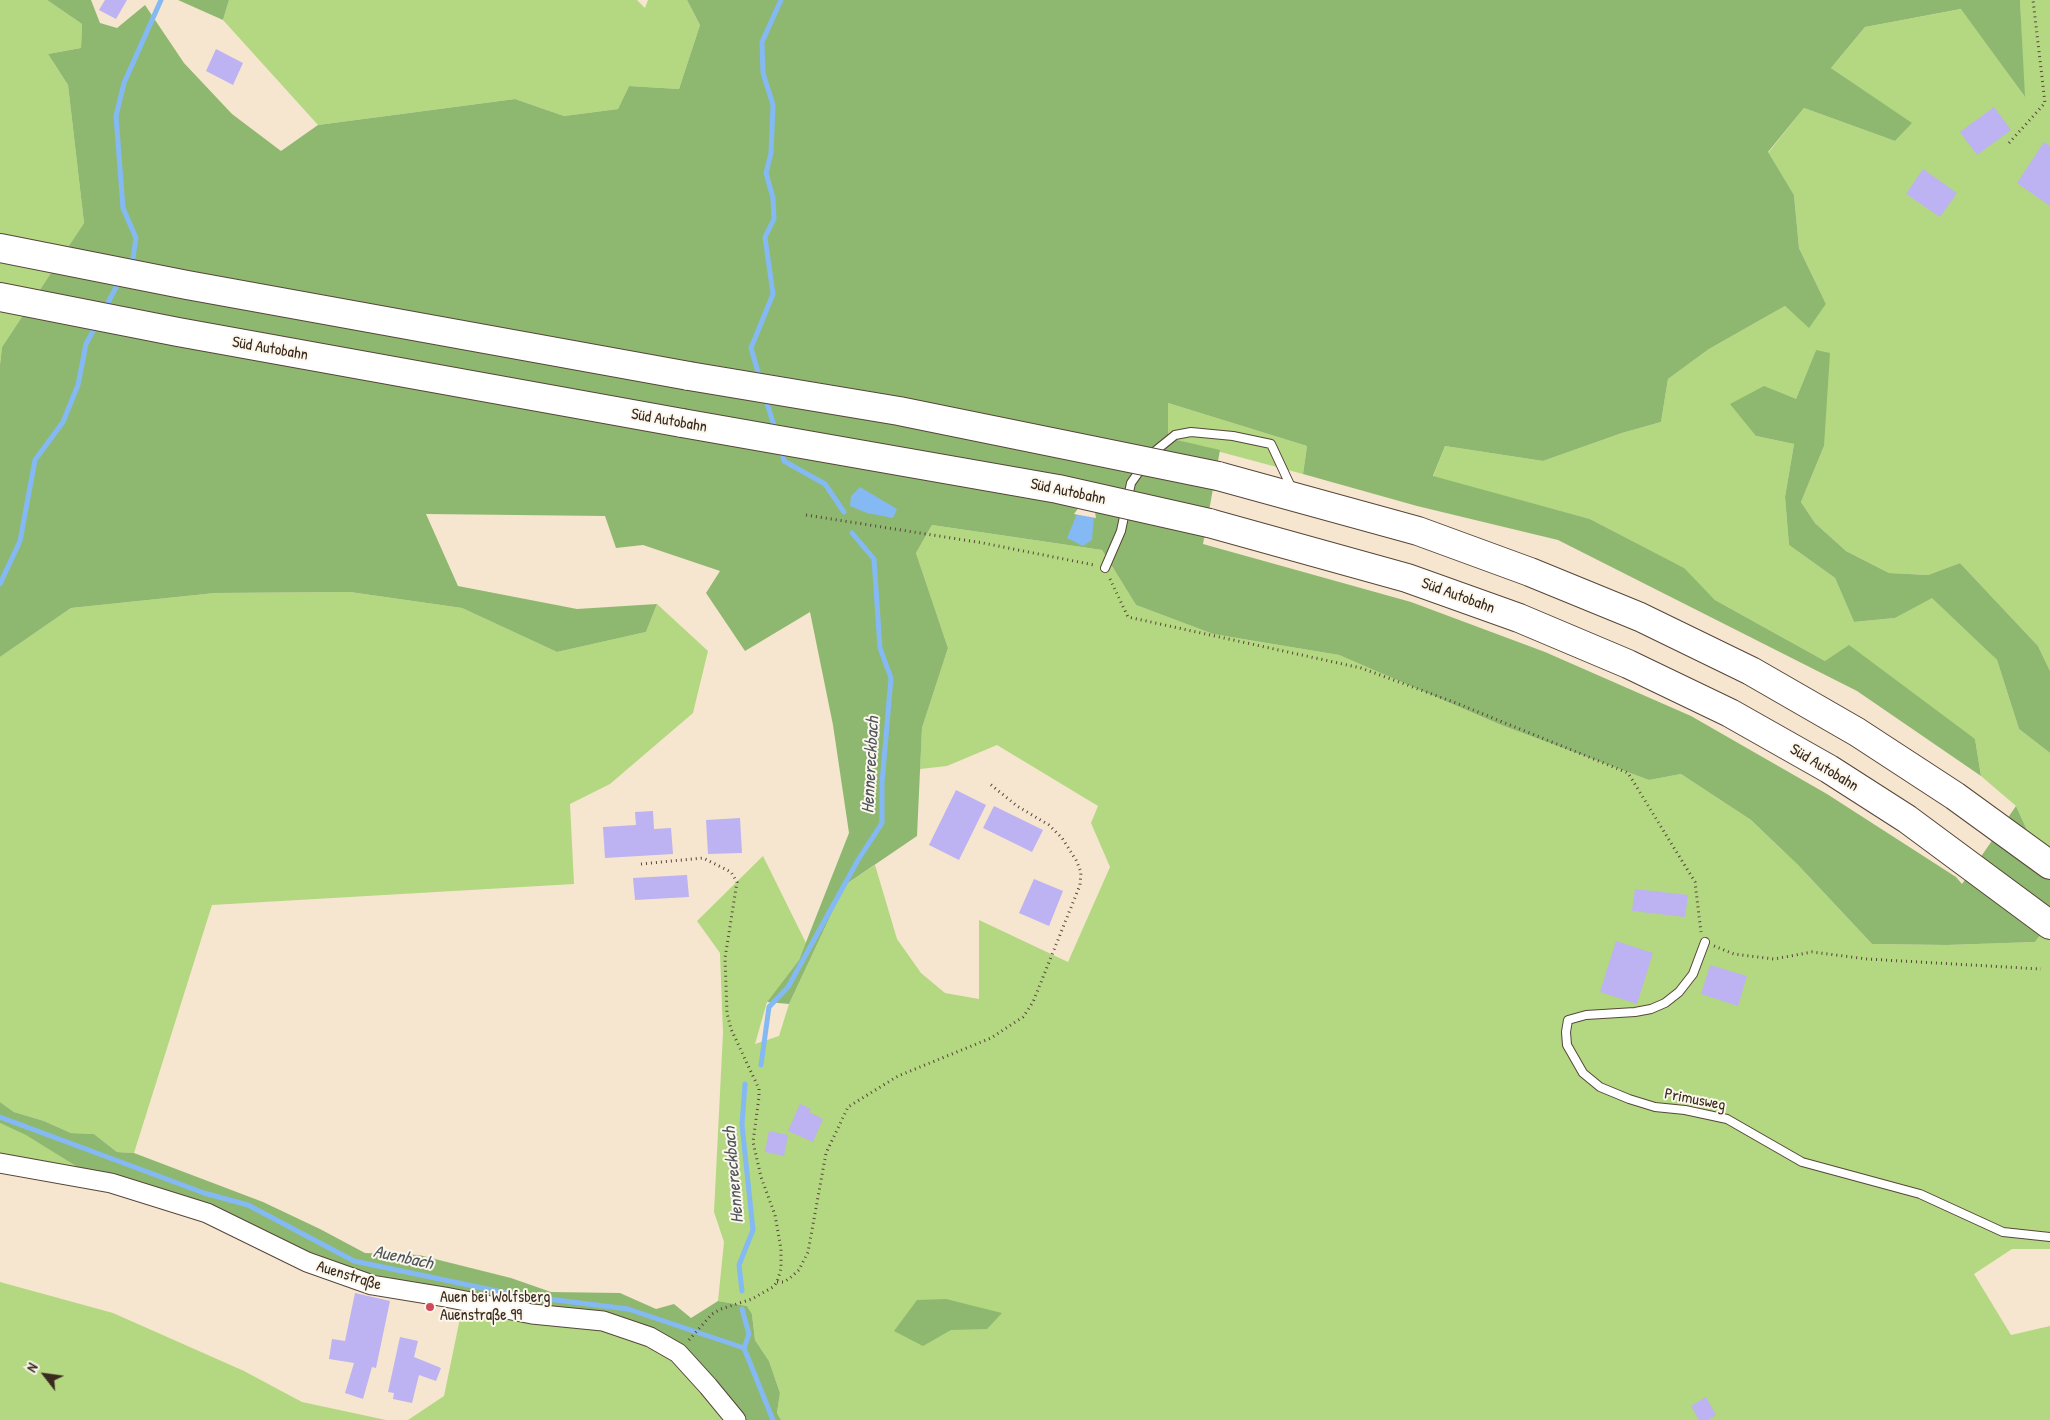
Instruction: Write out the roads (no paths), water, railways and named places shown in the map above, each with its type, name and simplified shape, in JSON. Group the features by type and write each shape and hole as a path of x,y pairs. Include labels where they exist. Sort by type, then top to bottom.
{"highway":[{"path":"0,248 187,285 689,376 899,411 1218,476 1418,531 1530,572 1640,617 1751,671 1857,732 1955,796 2050,865"},
{"name":"Süd Autobahn","path":"0,297 178,332 682,424 1058,489 1209,523 1408,578 1519,618 1628,664 1730,713 1829,769 1907,819 2050,925"}],"street":[{"name":"Auenstraße","path":"0,1163 111,1183 207,1213 307,1262 372,1285 532,1314 603,1321 650,1337 678,1353 736,1420"}],"lane":[{"path":"1105,568 1121,531 1131,483 1151,453 1175,435 1191,432 1233,436 1271,444 1294,496"},
{"name":"Primusweg","path":"1705,942 1693,974 1679,992 1665,1003 1643,1011 1586,1015 1568,1020 1566,1032 1567,1045 1583,1073 1600,1087 1629,1100 1655,1107 1685,1110 1727,1120 1802,1162 1920,1194 2003,1232 2050,1237"}],"water":[{"path":"860,487 897,509 893,518 867,513 850,506 851,496"},
{"path":"1079,509 1094,514 1092,540 1083,546 1067,538"}],"waterway":[{"path":"129,264 133,258 136,238 123,208 116,116 124,83 161,0"},
{"name":"Hennereckbach","path":"760,379 751,348 773,294 765,237 774,219 773,198 766,173 771,153 773,105 763,73 762,42 781,0"},
{"path":"104,310 120,280"},
{"path":"0,584 20,541 35,460 63,422 78,385 86,344 97,324"},
{"name":"Hennereckbach","path":"765,397 776,432"},
{"name":"Hennereckbach","path":"781,449 784,461 825,484 844,512"},
{"name":"Hennereckbach","path":"761,1065 769,1007 788,987 858,860 882,823 882,783 891,678 880,648 874,559 852,533"},
{"name":"Hennereckbach","path":"742,1291 739,1265 753,1230 742,1125 745,1084"},
{"name":"Auenbach","path":"0,1117 204,1193 248,1205 354,1261 516,1295 628,1309 744,1348 773,1420"},
{"name":"Hennereckbach","path":"742,1309 749,1334 744,1348"}],"place":[{"name":"Auen bei Wolfsberg Auenstraße 99","path":"430,1307"}]}
